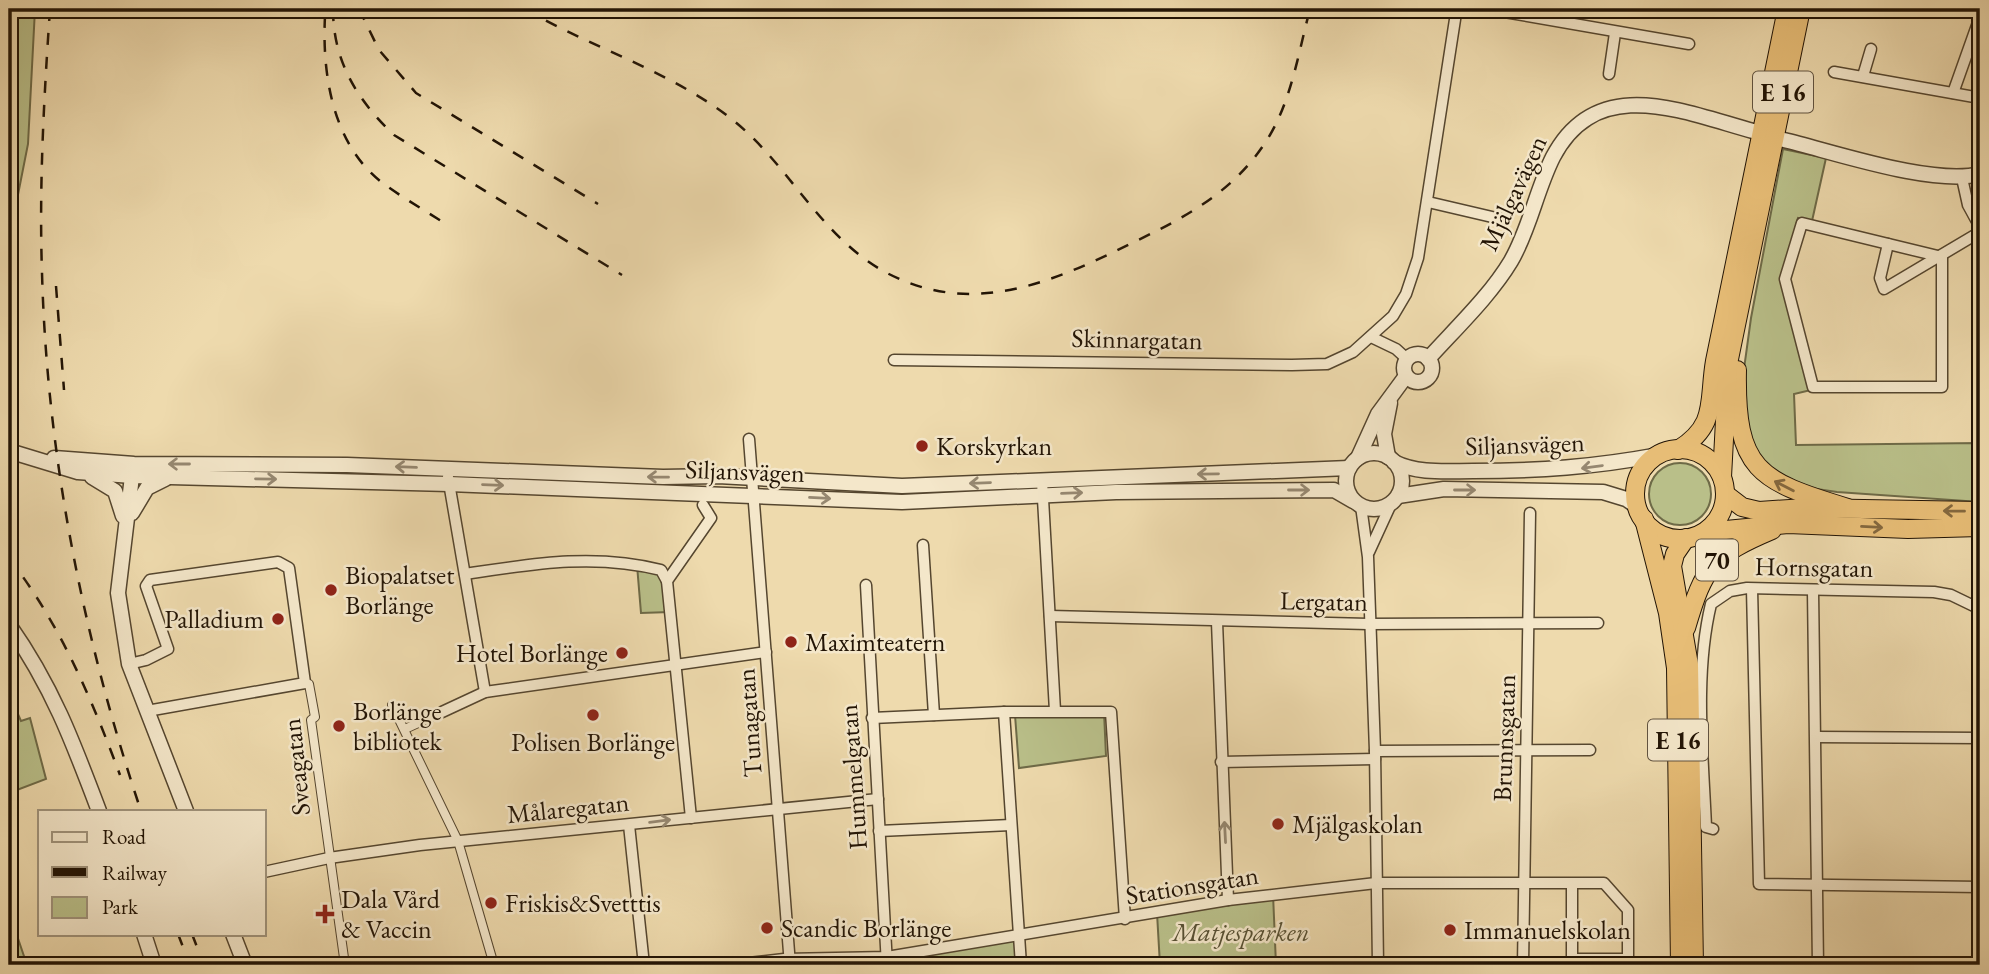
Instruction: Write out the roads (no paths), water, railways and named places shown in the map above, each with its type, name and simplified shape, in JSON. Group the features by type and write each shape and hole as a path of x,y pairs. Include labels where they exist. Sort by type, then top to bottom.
{"highway":[{"name":"E 16","path":"1678,450 1701,434 1707,419 1715,361 1787,9"},
{"name":"E 16","path":"1723,486 1724,399 1740,304 1801,9"},
{"path":"1740,304 1738,418 1744,446 1751,459 1781,485 1848,508"},
{"path":"1678,450 1704,456 1723,486 1720,516 1704,532 1686,538 1666,536 1641,513 1636,492 1639,477 1647,464 1659,455 1678,450"},
{"name":"70","path":"1723,486 1742,507 1759,511 1848,508 1980,511"},
{"name":"E 16","path":"1641,513 1668,613 1676,667 1680,965"},
{"name":"70","path":"1704,532 1787,523 1908,529 1980,527"},
{"name":"70","path":"1685,632 1699,588 1712,564 1732,548 1787,523"},
{"name":"E 16","path":"1686,538 1675,554 1672,566 1685,632 1691,713 1694,965"}],"street":[{"name":"Skinnargatan","path":"894,360 1328,364 1353,352 1393,316 1406,294 1419,258 1456,13 1460,9"},
{"path":"1487,9 1689,44"},
{"path":"1953,93 1980,17"},
{"path":"1609,74 1615,33"},
{"path":"1864,76 1871,49"},
{"path":"1834,72 1980,98"},
{"name":"Mjälgavägen","path":"1428,359 1510,263 1530,222 1553,157 1579,123 1615,107 1638,104 1659,105 1753,131"},
{"path":"1784,140 1931,176 1962,178 1980,174"},
{"path":"1888,244 1880,278 1884,289 1942,257 1980,230 1968,205 1962,178"},
{"path":"1428,202 1505,220"},
{"path":"1801,223 1942,257 1942,387 1813,387 1785,279 1801,223"},
{"path":"1371,337 1396,349 1407,359"},
{"path":"1420,354 1428,359 1432,366 1428,378 1414,382 1406,376 1404,367 1407,359 1420,354"},
{"path":"1378,965 1375,755 1368,624 1368,557 1357,503 1346,485 1378,414 1406,376"},
{"path":"1368,557 1401,478 1391,459 1384,434 1393,395"},
{"name":"Tunagatan","path":"749,439 788,964"},
{"path":"12,452 133,470"},
{"path":"12,452 101,480 115,491 125,529"},
{"path":"1354,463 1373,453 1391,459"},
{"name":"Siljansvägen","path":"1391,459 1411,469 1429,471 1533,471 1579,469 1659,455"},
{"name":"Siljansvägen","path":"133,470 448,476 752,496 909,502 1043,488 1354,463"},
{"path":"78,472 133,470"},
{"path":"133,470 118,593 129,664 186,810"},
{"name":"Siljansvägen","path":"133,470 173,476 751,478 902,486 1334,490 1357,503"},
{"path":"125,529 139,496 147,488 173,476"},
{"path":"448,476 485,692"},
{"path":"1043,488 1055,712"},
{"name":"Siljansvägen","path":"1394,500 1444,489 1602,492 1626,499 1641,513"},
{"path":"1357,503 1376,509 1394,500"},
{"path":"667,581 711,518 703,505"},
{"name":"Brunnsgatan","path":"1523,965 1530,513"},
{"path":"923,545 934,715"},
{"path":"465,575 550,561 597,559 661,570 667,581 691,818"},
{"name":"Sveagatan","path":"129,664 146,660 168,649 146,586 150,580 278,562 289,568 305,683 310,684 315,717 311,720 345,965"},
{"name":"Hummelgatan","path":"866,585 887,961"},
{"path":"1752,589 1759,884 1980,887"},
{"name":"Hornsgatan","path":"1713,829 1706,827 1702,725 1706,626 1711,604 1730,591 1752,589 1934,592 1951,595 1980,609"},
{"path":"1813,591 1818,965"},
{"name":"Lergatan","path":"1051,617 1368,624 1598,623"},
{"path":"1217,622 1228,900"},
{"path":"9,625 40,670 54,697 99,810"},
{"path":"405,729 485,692 766,652"},
{"path":"147,711 305,683"},
{"path":"392,705 458,841 494,965"},
{"path":"1004,712 1021,965"},
{"path":"872,718 1004,712 1111,712 1125,919"},
{"path":"1816,737 1980,738"},
{"path":"1221,762 1525,749 1590,750"},
{"name":"Målaregatan","path":"266,872 329,858 458,841 878,799"},
{"path":"629,825 644,965"},
{"path":"879,831 1012,825"},
{"name":"Stationsgatan","path":"730,965 784,958 788,964 887,961 1019,934 1125,919 1228,900 1376,883 1572,883 1604,883 1628,909 1628,959 1572,959 1572,883"},
{"path":"145,936 154,965"},
{"path":"234,936 245,965"}],"railway":[{"path":"50,9 41,240 51,410 60,478 86,613 120,746 141,810"},
{"path":"333,9 337,46 350,78 369,108 394,135 622,275"},
{"path":"359,9 379,50 416,93 598,204"},
{"path":"525,9 659,74 734,121 754,139 843,241 887,273 919,286 950,293 981,294 1012,290 1072,270 1170,224 1222,190 1252,161 1274,128 1293,78 1310,9"},
{"path":"325,16 328,83 333,105 351,147 380,181 449,226"},
{"path":"56,286 64,390"},
{"path":"9,558 44,609 73,662 120,775"},
{"path":"179,936 190,965"},
{"path":"193,936 204,965"}],"place":[{"name":"Korskyrkan","path":"922,446"},
{"name":"Biopalatset Borlänge","path":"331,590"},
{"name":"Palladium","path":"278,619"},
{"name":"Maximteatern","path":"791,642"},
{"name":"Hotel Borlänge","path":"622,653"},
{"name":"Polisen Borlänge","path":"593,715"},
{"name":"Borlänge bibliotek","path":"339,726"},
{"name":"Mjälgaskolan","path":"1278,824"},
{"name":"Friskis&Svetttis","path":"491,903"},
{"name":"Dala Vård & Vaccin","path":"325,914"},
{"name":"Scandic Borlänge","path":"767,928"},
{"name":"Immanuelskolan","path":"1450,930"}],"park label":[{"name":"Matjesparken","path":"1241,932"}]}
